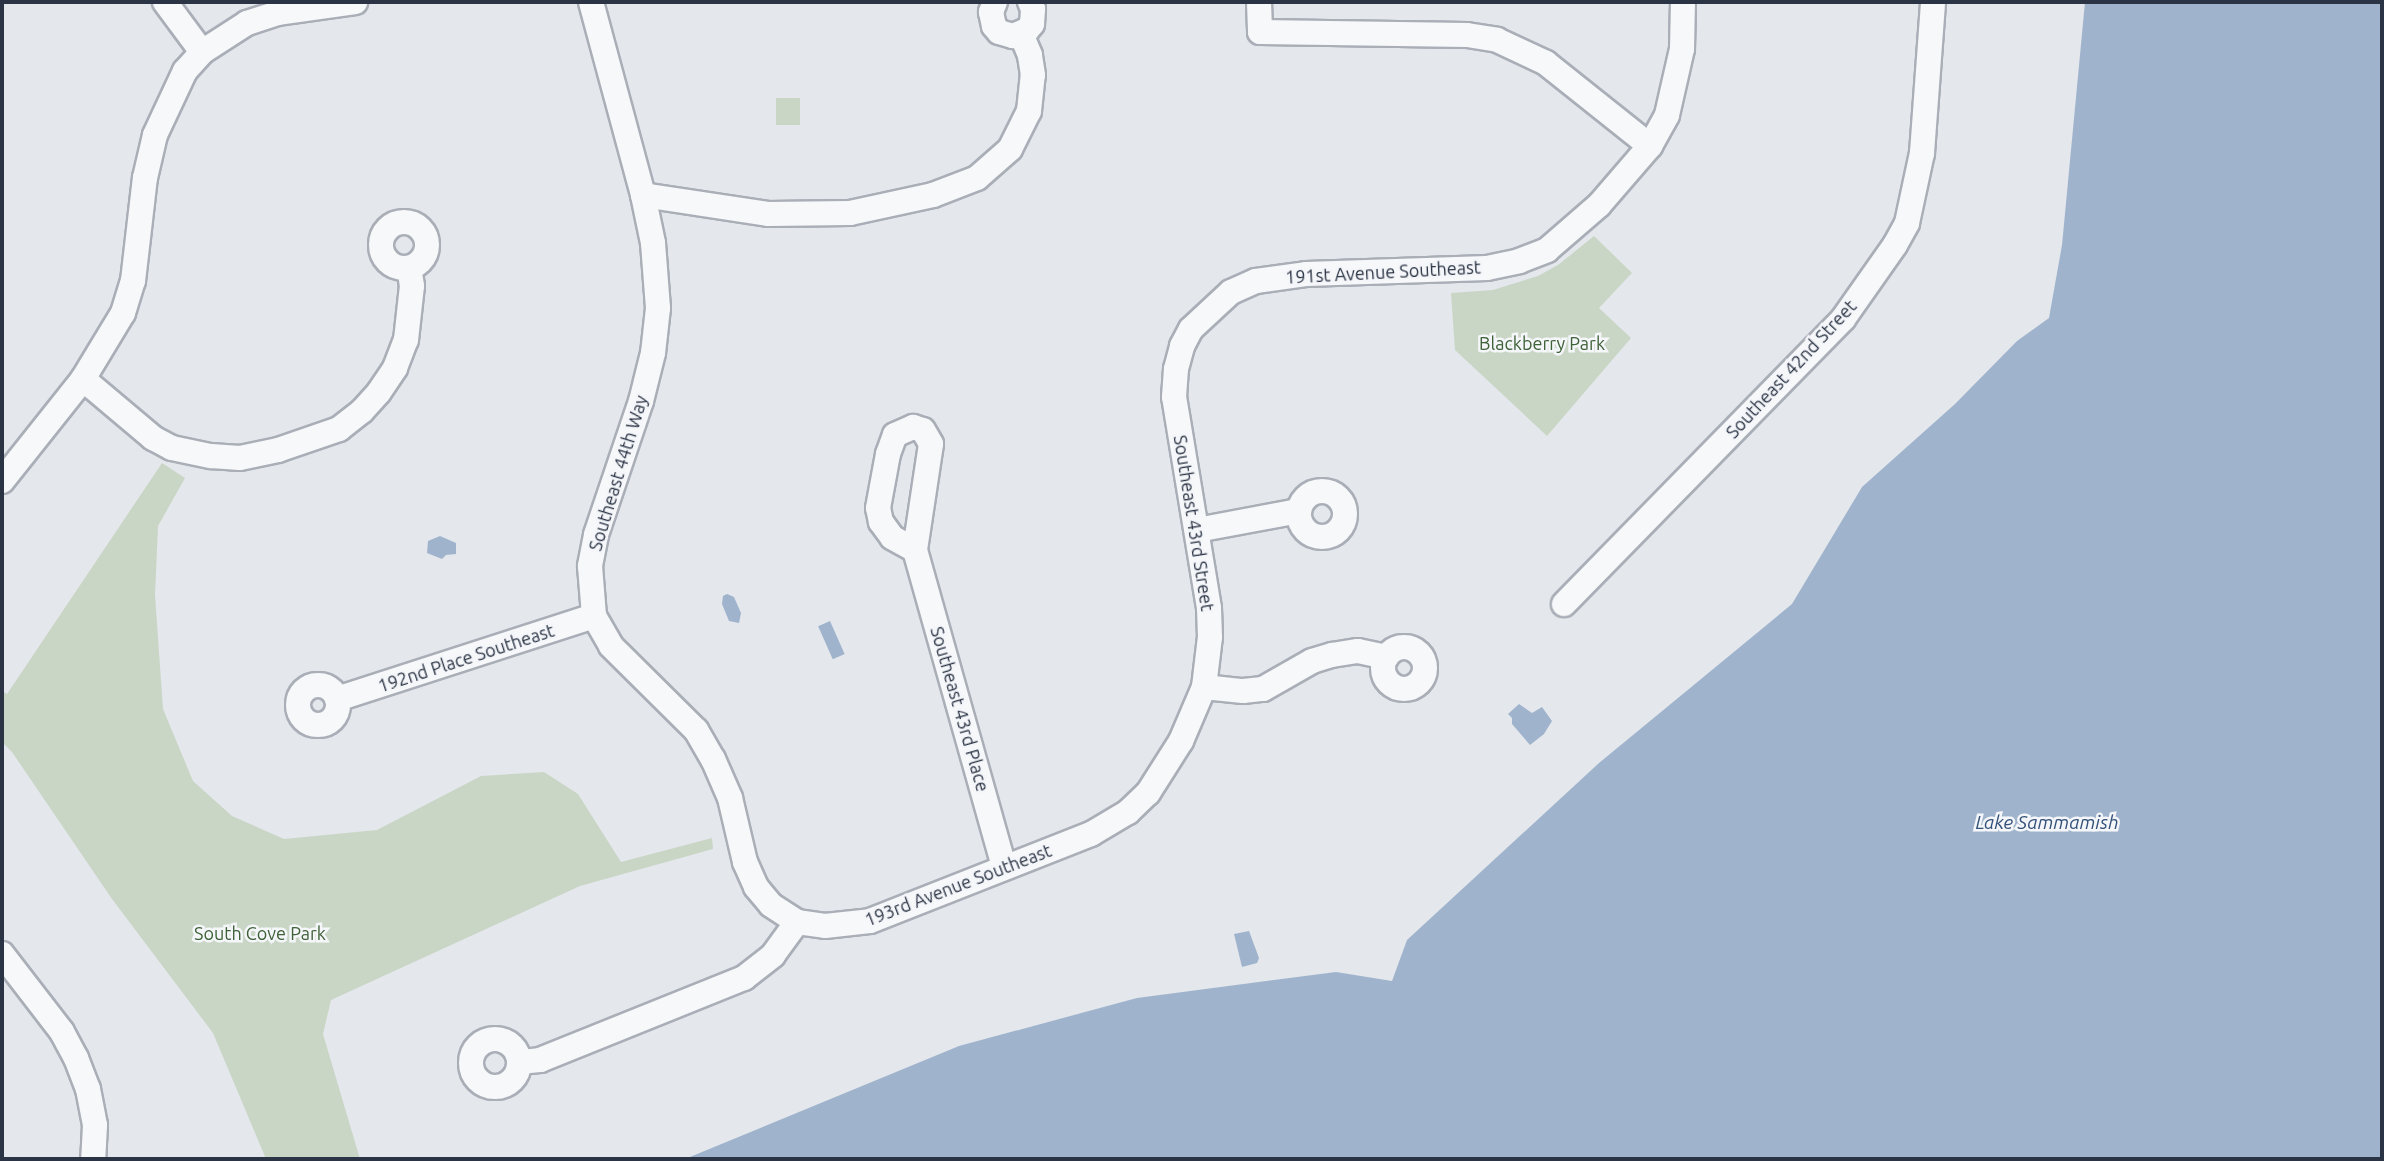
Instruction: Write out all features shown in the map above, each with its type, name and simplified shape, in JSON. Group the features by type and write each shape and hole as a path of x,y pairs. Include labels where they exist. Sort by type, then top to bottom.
{"street":[{"path":"165,2 202,52"},
{"path":"2,481 83,379 123,313 133,281 145,178 155,135 180,81 202,52 247,23 277,13 355,2"},
{"name":"Southeast 44th Way","path":"591,2 643,195 657,278 653,354 596,535 590,566 594,616 611,646 696,730 713,759 730,798 745,862 755,887 771,905 797,922"},
{"path":"995,2 990,12 994,26 1006,35 1021,34 1032,24 1033,9 1030,2"},
{"path":"1259,2 1260,32 1467,35 1497,40 1546,63 1650,146"},
{"name":"191st Avenue Southeast","path":"1206,312 1231,292 1256,281 1278,277 1466,269 1519,261 1546,250 1599,205 1650,146 1667,116 1676,87 1682,49 1684,2"},
{"name":"Southeast 42nd Street","path":"1564,604 1843,318 1895,246 1907,223 1922,153 1933,2"},
{"path":"643,195 768,214 850,213 933,195 976,178 1010,149 1029,111 1033,75 1030,55 1021,34"},
{"path":"83,379 153,438 172,448 211,456 240,458 278,450 339,429 362,411 379,392 395,368 406,340 412,286 409,268"},
{"name":"Southeast 43rd Street","path":"1161,775 1181,741 1203,687 1210,637 1209,608 1174,397 1182,346 1206,312"},
{"path":"1197,530 1299,511"},
{"name":"Southeast 43rd Place","path":"915,550 1004,867"},
{"name":"192nd Place Southeast","path":"337,699 594,616"},
{"path":"1203,687 1243,691 1263,689 1312,661 1332,655 1358,651 1386,657"},
{"name":"193rd Avenue Southeast","path":"797,922 825,926 870,921 1091,834 1128,812 1161,775"},
{"path":"519,1062 540,1060 744,978 772,955 797,922"},
{"path":"2,954 62,1032 76,1058 88,1089 95,1125 95,1159"}],"green space":[{"path":"776,98 800,98 800,125 776,125"},
{"name":"Blackberry Park","path":"1594,236 1632,273 1599,308 1631,338 1547,436 1455,350 1451,293 1493,290 1538,276 1558,265"},
{"name":"South Cove Park","path":"162,463 185,478 158,526 155,595 163,709 193,781 232,816 284,839 377,830 481,776 544,772 578,794 621,862 712,838 713,849 580,886 331,1000 323,1034 360,1159 266,1159 213,1033 112,899 12,752 2,742 2,691 7,694"}],"water":[{"name":"Lake Sammamish","path":"2085,2 2382,2 2382,1159 685,1159 959,1046 1137,998 1336,972 1392,981 1407,940 1599,763 1792,604 1862,487 1955,404 2017,341 2049,318 2062,245"},
{"path":"440,536 456,543 456,554 446,555 442,559 427,553 428,541"},
{"path":"727,594 734,597 741,613 739,623 729,621 722,604 723,596"},
{"path":"830,621 845,654 833,659 818,626"},
{"path":"1519,704 1532,713 1542,707 1552,721 1544,734 1530,745 1512,724 1512,718 1508,714"},
{"path":"1249,931 1259,958 1257,963 1242,967 1234,934"}]}
